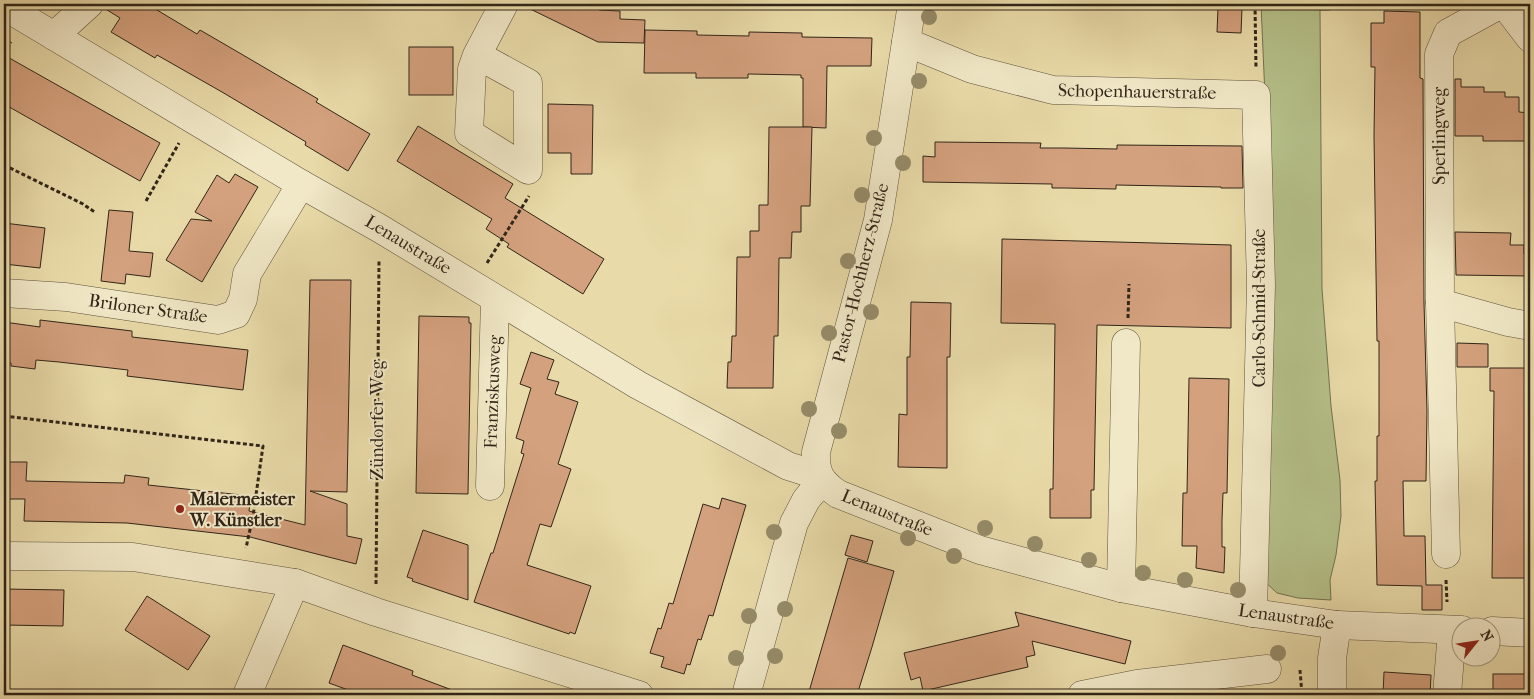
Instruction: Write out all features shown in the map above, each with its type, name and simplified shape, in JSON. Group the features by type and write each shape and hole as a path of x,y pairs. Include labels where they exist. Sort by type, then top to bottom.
{"street":[{"path":"54,36 89,4"},
{"path":"477,55 504,4"},
{"name":"Pastor-Hochherz-Straße","path":"822,479 815,467 816,452 878,220 912,4"},
{"path":"1503,4 1530,38"},
{"name":"Sperlingweg","path":"1446,554 1440,303 1439,54 1448,33 1503,4"},
{"name":"Lenaustraße","path":"4,6 638,384 737,440 788,466 822,479 838,494 980,550 1121,588 1253,613 1337,625 1452,630"},
{"name":"Schopenhauerstraße","path":"906,42 972,69 1053,90 1256,94"},
{"name":"Carlo-Schmid-Straße","path":"1253,613 1261,285 1256,94"},
{"name":"Briloner Straße","path":"4,293 66,297 218,320 236,314 243,299 247,274 301,184"},
{"name":"Franziskusweg","path":"484,292 490,486"},
{"path":"1440,303 1508,322 1530,326"},
{"path":"1121,588 1127,334"},
{"path":"746,695 794,522 806,500 822,479"},
{"path":"4,556 133,557 295,583 376,612 639,695"},
{"path":"247,695 295,583"},
{"path":"1332,695 1332,658 1337,625"},
{"path":"1502,632 1530,633"},
{"path":"1447,695 1452,649"},
{"path":"1082,695 1137,684 1267,668"}],"path":[{"path":"1255,4 1256,94"},
{"path":"146,201 192,119"},
{"path":"4,166 83,204 96,213"},
{"path":"484,292 534,188"},
{"name":"Zündorfer Weg","path":"376,612 379,228"},
{"path":"1127,334 1129,284"},
{"path":"4,416 263,446 253,516 240,575"},
{"path":"1446,554 1453,616"},
{"path":"1300,670 1302,695"}],"green space":[{"path":"1261,4 1329,4 1330,10 1320,10 1322,289 1331,406 1340,480 1341,516 1336,555 1330,580 1331,600 1298,598 1277,593 1263,580 1265,97"}],"building":[{"path":"104,4 147,4 197,34 200,30 243,55 318,99 316,102 370,134 348,171 305,145 306,142 222,92 157,55 155,58 111,32 120,18 104,8"},
{"path":"520,4 602,4 599,10 620,11 620,19 645,20 644,43 598,42"},
{"path":"1218,8 1242,8 1241,33 1217,32"},
{"path":"1384,11 1420,12 1420,78 1423,79 1424,303 1427,411 1426,481 1403,481 1404,536 1425,536 1426,585 1442,585 1442,610 1422,610 1422,586 1377,585 1375,481 1377,481 1377,436 1379,436 1379,341 1377,341 1374,136 1375,67 1371,67 1371,23 1384,23"},
{"path":"645,30 697,31 697,35 749,36 749,32 802,33 802,37 872,38 871,66 827,66 826,128 803,127 803,78 801,78 801,75 748,74 748,78 696,78 696,73 644,73"},
{"path":"409,47 453,47 453,95 409,95"},
{"path":"4,55 160,143 140,181 4,104"},
{"path":"1455,79 1461,79 1461,87 1484,87 1484,92 1505,92 1505,97 1519,97 1519,112 1530,113 1530,141 1483,141 1483,136 1455,136"},
{"path":"548,104 593,105 592,174 571,174 571,153 548,153"},
{"path":"418,126 513,184 505,198 604,259 583,294 507,247 509,244 486,229 492,219 397,161"},
{"path":"769,127 812,127 810,206 801,206 801,232 792,232 791,258 779,258 778,336 774,336 773,388 727,388 732,336 736,336 737,257 750,257 750,231 759,231 759,205 768,205"},
{"path":"935,142 1041,143 1040,148 1117,149 1117,145 1242,146 1243,188 1116,185 1116,189 1052,188 1052,184 923,182 923,156 935,157"},
{"path":"235,174 258,187 202,282 166,260 191,219 212,221 195,212 217,175 229,183"},
{"path":"109,210 133,212 129,251 153,253 150,277 126,274 125,284 101,281"},
{"path":"4,223 45,228 40,268 4,264"},
{"path":"1455,232 1511,233 1510,245 1524,245 1524,254 1530,254 1530,276 1456,275"},
{"path":"1002,239 1231,245 1231,328 1097,325 1094,490 1091,490 1091,518 1050,518 1050,489 1053,489 1055,324 1001,323"},
{"path":"310,280 351,280 347,492 310,491 347,504 347,536 362,539 356,564 250,537 127,523 24,521 25,499 4,499 4,462 27,462 26,481 124,483 125,475 149,478 148,485 251,496 249,511 305,525"},
{"path":"911,302 951,303 950,357 947,357 947,468 898,467 899,414 907,415 907,357 910,357"},
{"path":"419,316 469,317 469,323 471,323 468,494 416,493"},
{"path":"40,320 132,331 132,337 248,350 243,390 127,376 128,370 36,360 35,369 11,366 11,363 4,362 4,322 40,327"},
{"path":"1457,343 1488,344 1488,367 1457,367"},
{"path":"531,352 554,360 547,379 559,382 555,394 578,402 558,464 571,469 551,527 540,524 527,565 591,586 575,634 570,632 569,634 474,602 491,553 493,553 524,454 521,453 524,441 516,438 531,388 520,384"},
{"path":"1490,368 1525,368 1525,392 1530,392 1530,578 1492,578 1494,391 1490,391"},
{"path":"1189,378 1229,379 1227,493 1223,493 1222,520 1222,547 1225,547 1224,573 1196,568 1197,546 1182,546 1183,493 1187,493"},
{"path":"722,498 746,505 713,616 709,615 701,640 698,639 690,665 687,664 684,674 661,667 664,657 650,653 658,628 661,629 669,603 673,604 703,504 719,509"},
{"path":"423,530 468,545 468,600 412,581 413,579 407,577"},
{"path":"851,535 873,541 867,562 845,555"},
{"path":"848,558 894,571 872,647 857,695 832,690 830,695 808,695"},
{"path":"4,589 64,590 63,626 4,625"},
{"path":"147,596 210,636 188,670 125,630"},
{"path":"1015,612 1131,641 1125,664 1032,641 1035,655 1026,657 1028,667 923,691 920,677 911,680 904,653 1019,626"},
{"path":"343,645 413,671 412,675 460,693 460,695 362,695 329,683"},
{"path":"1384,672 1431,675 1430,695 1383,695"},
{"path":"1493,674 1530,674 1530,695 1493,695"}],"place":[{"name":"Malermeister W. Künstler","path":"180,509"}]}
